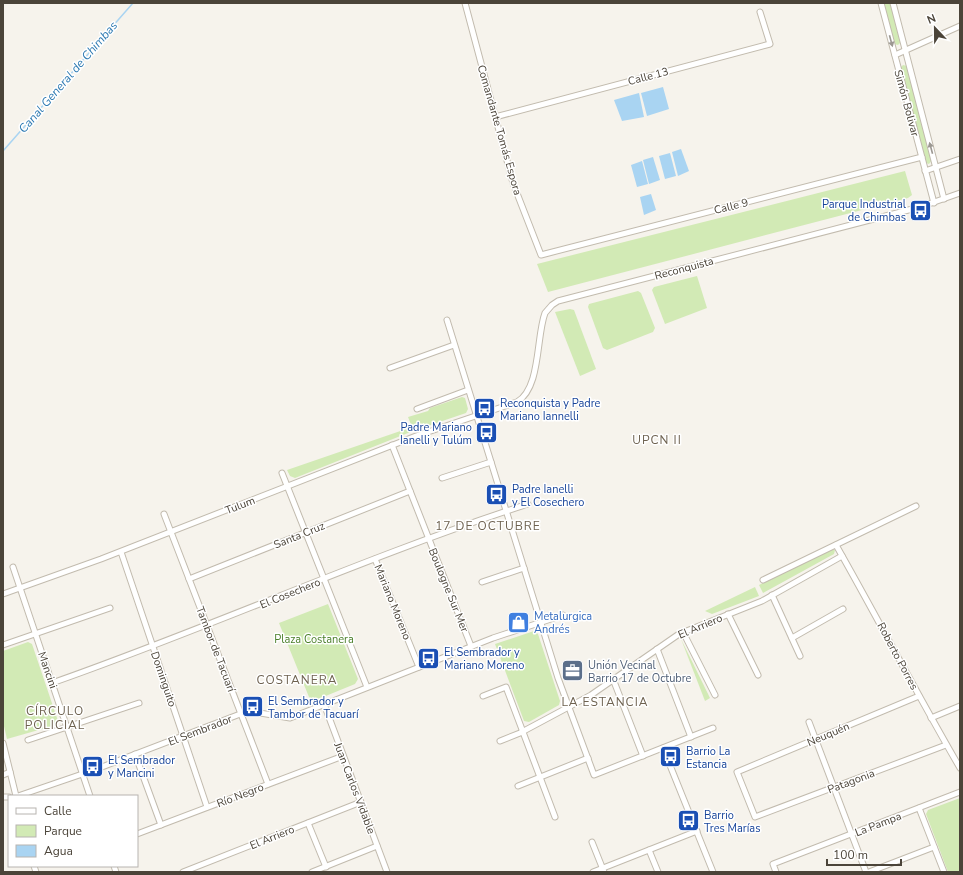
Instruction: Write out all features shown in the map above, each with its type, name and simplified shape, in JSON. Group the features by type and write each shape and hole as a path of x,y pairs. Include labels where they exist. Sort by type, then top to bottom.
{"street":[{"name":"Comandante Tomás Espora","path":"465,3 513,183 541,255"},
{"name":"Simón Bolivar","path":"881,3 934,203"},
{"name":"Simón Bolivar","path":"893,3 944,199"},
{"name":"Calle 13","path":"495,118 770,44 760,12"},
{"path":"895,56 960,26"},
{"name":"Calle 9","path":"541,255 922,157"},
{"path":"925,171 960,159"},
{"name":"Reconquista","path":"476,416 514,404 526,395 532,379 544,317 549,308 558,301 934,203 960,193"},
{"path":"447,320 540,622 594,775 714,728"},
{"path":"390,368 454,345"},
{"path":"417,409 468,390"},
{"name":"Tulum","path":"3,594 121,552 392,445 476,416"},
{"name":"Boulogne Sur Mer","path":"392,445 471,646"},
{"path":"442,478 491,462"},
{"path":"282,473 366,687"},
{"name":"Santa Cruz","path":"189,579 410,491"},
{"name":"El Cosechero","path":"52,683 153,646 428,538 528,504"},
{"path":"763,580 916,506"},
{"name":"Tambor de Tacuarí","path":"164,514 268,784"},
{"name":"Roberto Porres","path":"836,545 960,768"},
{"name":"Dominguito","path":"121,552 208,807"},
{"name":"El Arriero","path":"500,741 523,731 591,695 656,649 684,632 772,595 842,556"},
{"name":"Mariano Moreno","path":"375,559 419,667"},
{"name":"Mancini","path":"13,567 90,795"},
{"path":"482,582 524,568"},
{"path":"772,595 800,656"},
{"path":"3,645 110,608"},
{"path":"792,638 843,609"},
{"path":"728,614 758,675"},
{"name":"El Sembrador","path":"20,795 83,774 248,711 290,718 471,646 562,615"},
{"path":"684,632 715,695"},
{"path":"656,649 691,737"},
{"path":"613,680 643,756"},
{"path":"483,696 506,687 555,817"},
{"name":"Neuquén","path":"755,818 738,772 919,696"},
{"path":"28,740 139,703"},
{"name":"Juan Carlos Vidable","path":"324,704 387,872"},
{"path":"931,718 960,706"},
{"path":"809,722 867,872 934,847"},
{"path":"3,744 17,795"},
{"name":"Patagonia","path":"755,818 946,745"},
{"path":"663,748 713,872"},
{"path":"135,754 161,825"},
{"name":"Río Negro","path":"138,834 343,756"},
{"path":"518,786 588,758"},
{"path":"3,774 10,772"},
{"name":"La Pampa","path":"776,872 773,864 960,792"},
{"name":"El Arriero","path":"183,872 361,802"},
{"path":"919,808 944,872"},
{"path":"308,822 326,867"},
{"path":"593,872 603,870 697,831"},
{"path":"592,842 603,870"},
{"path":"312,872 377,846"},
{"path":"649,850 658,872"}],"green space":[{"path":"883,3 891,3 901,42 898,45 894,44"},
{"path":"903,65 907,66 932,160 929,164 926,163 900,68"},
{"path":"905,171 912,195 908,198 548,292 537,264"},
{"path":"697,276 707,308 665,324 652,290 654,287"},
{"path":"638,291 641,293 655,328 653,332 607,350 603,348 588,307 589,304"},
{"path":"570,309 574,310 596,369 580,376 555,312"},
{"path":"462,397 465,398 468,409 466,413 413,431 295,478 290,476 287,470 412,427 408,417 428,411 430,408"},
{"path":"830,550 835,550 834,554 763,593 759,585"},
{"path":"755,587 759,596 712,614 705,611"},
{"name":"Plaza Costanera","path":"328,604 358,679 355,684 311,702 279,623"},
{"path":"534,631 538,634 560,701 559,705 529,722 524,721 495,644"},
{"path":"681,639 710,698 705,701"},
{"path":"28,642 32,644 58,721 56,725 7,739 3,722 3,651"},
{"path":"960,798 960,872 948,872 926,814 928,810"}],"water":[{"path":"663,87 669,109 647,116 641,93"},
{"path":"639,93 644,117 622,121 614,100"},
{"path":"681,149 689,171 678,176 672,152"},
{"path":"670,153 676,176 665,179 659,156"},
{"path":"653,157 660,180 649,184 643,160"},
{"path":"642,161 648,184 637,187 631,165"},
{"path":"651,194 656,210 644,215 640,197"}],"waterway":[{"name":"Canal General de Chimbas","path":"3,151 133,3"}],"place":[{"name":"Parque Industrial de Chimbas","path":"921,210"},
{"name":"Reconquista y Padre Mariano Iannelli","path":"484,409"},
{"name":"Padre Mariano Ianelli y Tulúm","path":"487,433"},
{"name":"Padre Ianelli y El Cosechero","path":"497,495"},
{"name":"Metalurgica Andrés","path":"518,622"},
{"name":"El Sembrador y Mariano Moreno","path":"429,658"},
{"name":"Unión Vecinal Barrio 17 de Octubre","path":"572,671"},
{"name":"El Sembrador y Tambor de Tacuarí","path":"252,707"},
{"name":"Barrio La Estancia","path":"670,757"},
{"name":"El Sembrador y Mancini","path":"93,766"},
{"name":"Barrio Tres Marías","path":"689,821"}],"district":[{"name":"UPCN II","path":"657,440"},
{"name":"17 DE OCTUBRE","path":"488,526"},
{"name":"COSTANERA","path":"297,680"},
{"name":"LA ESTANCIA","path":"605,702"},
{"name":"CÍRCULO POLICIAL","path":"55,718"}]}
